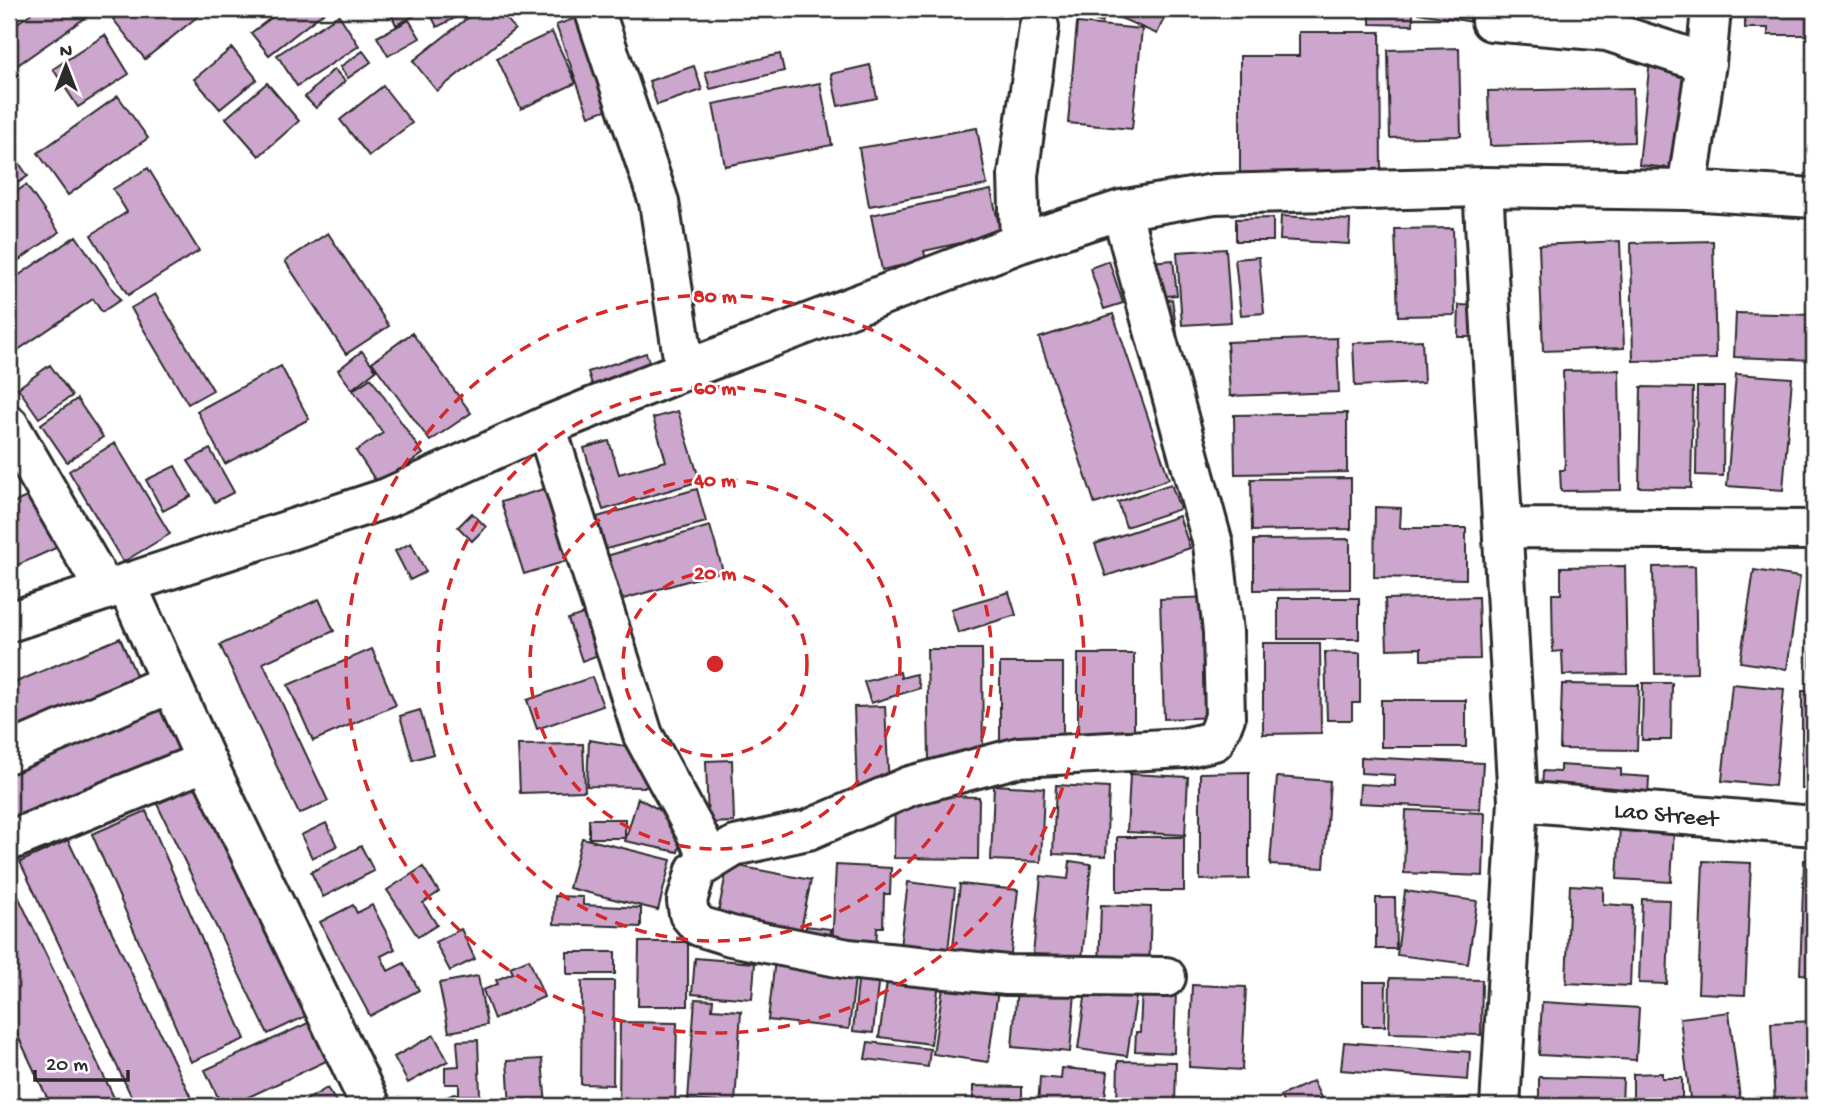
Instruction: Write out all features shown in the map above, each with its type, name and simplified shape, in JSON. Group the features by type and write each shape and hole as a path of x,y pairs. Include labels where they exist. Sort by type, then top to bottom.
{"street":[{"path":"594,9 659,202 685,370"},
{"path":"1688,190 1711,9"},
{"path":"1491,21 1607,31 1706,63"},
{"path":"1020,243 1018,175 1039,27"},
{"path":"1483,187 1518,801 1500,1106"},
{"path":"9,622 387,498 546,426 685,370 1020,243 1121,210 1214,194 1483,187 1688,190 1814,198"},
{"path":"1121,210 1213,544 1223,632 1225,718 1214,741 1184,748 1019,757 910,786 808,830 735,846 696,870 687,901 689,914 699,926 732,936 848,959 1007,975 1166,977"},
{"path":"9,425 22,478 115,587 171,683 371,1106"},
{"path":"546,426 643,735 711,860"},
{"path":"1504,528 1814,530"},
{"path":"9,754 171,683"},
{"path":"9,841 206,761"},
{"name":"Lao Street","path":"1518,801 1814,826"}],"building":[{"path":"37,9 89,9 92,13 9,71 9,29"},
{"path":"127,9 198,9 202,13 145,59 113,19"},
{"path":"283,9 327,10 269,55 251,33"},
{"path":"389,9 428,9 396,25"},
{"path":"428,9 453,9 457,17 437,27"},
{"path":"479,9 499,9 515,29 437,91 413,61"},
{"path":"1068,9 1152,9 1166,14 1157,34 1107,12 1102,23"},
{"path":"1370,9 1413,9 1413,25 1370,24"},
{"path":"1419,9 1481,9 1479,23 1418,13"},
{"path":"1745,9 1810,9 1810,35 1768,35 1768,28 1745,28"},
{"path":"339,15 359,46 297,86 277,55"},
{"path":"579,17 611,108 589,116 556,25"},
{"path":"409,20 420,38 388,56 377,37"},
{"path":"1077,23 1142,29 1132,129 1068,123"},
{"path":"552,32 576,83 521,109 497,58"},
{"path":"1299,32 1380,32 1381,173 1240,173 1240,56 1299,56"},
{"path":"105,35 129,74 78,107 53,69"},
{"path":"232,48 257,79 220,109 194,79"},
{"path":"1459,48 1461,136 1390,138 1388,50"},
{"path":"363,51 371,62 348,78 340,67"},
{"path":"780,54 784,71 710,89 705,72"},
{"path":"1650,60 1691,65 1680,169 1639,165"},
{"path":"870,65 877,98 838,106 831,74"},
{"path":"694,66 702,90 657,105 649,81"},
{"path":"334,69 345,81 316,108 305,97"},
{"path":"267,83 299,121 259,156 226,118"},
{"path":"820,83 832,145 725,166 713,104"},
{"path":"383,86 412,123 369,156 340,120"},
{"path":"1633,88 1634,142 1490,146 1488,91"},
{"path":"118,96 148,138 68,195 38,153"},
{"path":"977,128 987,185 869,206 859,148"},
{"path":"9,149 28,176 9,189"},
{"path":"148,168 199,251 128,295 91,235 127,212 113,189"},
{"path":"26,185 59,232 9,267 9,197"},
{"path":"991,190 1001,234 924,251 926,260 882,270 871,215"},
{"path":"1281,216 1350,220 1349,244 1280,240"},
{"path":"1273,218 1273,241 1236,241 1236,219"},
{"path":"1453,228 1455,315 1398,316 1395,229"},
{"path":"328,233 389,326 346,354 285,261"},
{"path":"76,236 120,300 102,312 93,299 9,356 9,282"},
{"path":"1620,241 1624,348 1543,351 1539,245"},
{"path":"1713,241 1716,359 1633,361 1631,243"},
{"path":"1226,249 1231,322 1182,325 1177,252"},
{"path":"1259,257 1264,313 1241,315 1235,259"},
{"path":"1173,260 1177,295 1154,297 1150,262"},
{"path":"1109,261 1123,303 1104,309 1090,268"},
{"path":"155,294 213,390 188,404 131,308"},
{"path":"1172,299 1177,334 1163,337 1157,301"},
{"path":"1459,305 1480,306 1479,337 1458,337"},
{"path":"1736,313 1814,315 1814,360 1734,357"},
{"path":"1113,314 1169,479 1095,504 1039,338"},
{"path":"412,333 471,413 430,441 372,362"},
{"path":"1337,338 1339,392 1230,396 1227,342"},
{"path":"1422,340 1424,383 1355,386 1353,343"},
{"path":"362,351 376,370 352,389 338,370"},
{"path":"646,353 651,367 593,387 588,372"},
{"path":"50,365 72,396 39,418 18,388"},
{"path":"281,366 309,419 225,464 197,411"},
{"path":"1619,370 1621,490 1561,491 1560,470 1565,470 1563,371"},
{"path":"1736,374 1792,378 1783,490 1727,486"},
{"path":"371,378 423,454 378,484 356,451 383,433 353,390"},
{"path":"1641,387 1693,388 1691,488 1639,487"},
{"path":"1697,387 1724,387 1723,476 1696,475"},
{"path":"77,399 103,437 67,462 41,424"},
{"path":"678,411 700,481 603,510 584,448 609,441 619,474 666,461 653,418"},
{"path":"1347,413 1347,472 1235,474 1234,415"},
{"path":"115,443 170,534 123,562 69,471"},
{"path":"210,449 234,492 215,502 188,461"},
{"path":"175,466 191,496 163,511 146,480"},
{"path":"1351,478 1351,529 1252,531 1251,479"},
{"path":"1171,484 1180,509 1126,527 1118,502"},
{"path":"550,487 573,559 524,574 501,502"},
{"path":"697,489 706,522 606,549 597,517"},
{"path":"33,494 58,547 9,569 9,505"},
{"path":"1375,507 1401,508 1400,528 1466,528 1466,579 1374,577"},
{"path":"472,513 486,527 472,541 458,527"},
{"path":"1179,516 1190,548 1106,576 1095,544"},
{"path":"710,526 723,571 616,601 603,557"},
{"path":"1350,539 1350,589 1254,590 1254,540"},
{"path":"411,543 426,572 410,580 395,551"},
{"path":"1812,560 1814,673 1810,673"},
{"path":"1625,566 1627,674 1563,675 1562,651 1553,652 1552,594 1561,594 1561,567"},
{"path":"1695,566 1697,673 1655,674 1653,567"},
{"path":"1754,570 1800,577 1787,669 1740,662"},
{"path":"1009,592 1016,615 958,633 951,609"},
{"path":"1212,597 1217,717 1164,719 1160,599"},
{"path":"1478,597 1480,659 1421,660 1421,648 1387,649 1385,599"},
{"path":"1278,598 1359,598 1359,639 1278,639"},
{"path":"319,599 334,631 263,663 328,801 299,814 220,645"},
{"path":"600,608 615,649 582,661 568,619"},
{"path":"120,638 140,684 9,739 9,685"},
{"path":"1263,643 1320,643 1321,733 1263,734"},
{"path":"372,649 396,705 313,741 288,685"},
{"path":"927,649 982,649 983,759 929,760"},
{"path":"1325,652 1360,653 1360,703 1352,703 1352,720 1327,720"},
{"path":"1078,654 1134,654 1134,737 1078,737"},
{"path":"1000,663 1063,663 1063,742 1000,742"},
{"path":"900,672 901,678 916,674 920,688 871,703 864,682"},
{"path":"592,677 603,706 537,729 527,700"},
{"path":"1643,683 1672,683 1671,740 1642,740"},
{"path":"1562,684 1639,685 1637,750 1560,749"},
{"path":"1732,684 1784,689 1775,786 1722,781"},
{"path":"1802,691 1814,691 1814,789 1802,789"},
{"path":"165,700 188,755 9,830 9,764"},
{"path":"1381,700 1466,700 1466,747 1381,747"},
{"path":"885,706 889,788 857,789 854,707"},
{"path":"420,710 433,754 413,760 400,716"},
{"path":"589,740 643,749 648,787 587,786"},
{"path":"583,744 585,791 520,793 518,745"},
{"path":"1361,757 1483,763 1480,809 1359,803 1360,784 1395,786 1395,775 1361,773"},
{"path":"732,760 734,822 708,823 706,761"},
{"path":"1560,765 1621,769 1621,775 1649,777 1648,797 1542,790 1543,771 1560,772"},
{"path":"1249,772 1249,879 1200,880 1200,773"},
{"path":"1130,774 1188,777 1185,835 1127,832"},
{"path":"1277,777 1330,781 1324,868 1270,865"},
{"path":"208,780 319,1010 268,1034 157,804"},
{"path":"994,785 1044,788 1041,862 991,860"},
{"path":"1056,785 1109,788 1106,856 1053,854"},
{"path":"895,795 979,797 978,859 894,858"},
{"path":"638,798 685,824 678,852 625,841"},
{"path":"1406,810 1485,813 1483,876 1404,873"},
{"path":"146,811 245,1039 191,1062 92,834"},
{"path":"589,819 625,819 625,838 589,838"},
{"path":"326,823 337,846 312,858 301,835"},
{"path":"1620,827 1674,830 1671,882 1617,879"},
{"path":"1117,837 1184,837 1184,891 1117,891"},
{"path":"582,838 671,860 658,910 569,888"},
{"path":"68,840 195,1106 136,1106 20,862"},
{"path":"361,846 374,871 323,897 311,872"},
{"path":"1804,860 1814,861 1814,975 1800,974"},
{"path":"1070,861 1091,864 1082,959 1033,954 1041,876 1068,879"},
{"path":"1703,861 1751,863 1745,995 1698,993"},
{"path":"728,864 811,880 799,939 716,923"},
{"path":"836,865 891,868 890,894 884,894 883,927 877,927 876,950 832,948"},
{"path":"423,867 439,892 423,903 437,925 418,937 387,890"},
{"path":"9,877 118,1106 51,1106 9,1017"},
{"path":"908,882 955,888 947,960 899,955"},
{"path":"960,884 1018,890 1010,962 952,956"},
{"path":"1570,885 1603,887 1603,904 1633,906 1630,986 1566,983"},
{"path":"1405,891 1477,901 1468,964 1397,955"},
{"path":"555,896 583,897 583,905 641,908 641,927 554,924"},
{"path":"1376,898 1395,898 1396,949 1376,949"},
{"path":"1642,899 1670,900 1667,984 1639,983"},
{"path":"353,905 357,913 372,905 395,949 381,956 388,971 404,963 419,990 370,1016 320,922"},
{"path":"1101,905 1151,907 1149,969 1099,968"},
{"path":"806,926 831,929 829,947 804,944"},
{"path":"461,929 475,959 450,971 435,942"},
{"path":"639,942 688,942 688,1006 638,1006"},
{"path":"567,952 615,952 615,974 567,974"},
{"path":"695,958 755,963 752,999 692,994"},
{"path":"529,959 544,997 494,1019 483,990 498,984 496,980 513,973 510,967"},
{"path":"775,959 856,969 849,1029 768,1020"},
{"path":"859,972 879,974 873,1033 853,1031"},
{"path":"888,975 939,982 931,1044 879,1037"},
{"path":"478,976 487,1025 449,1032 439,983"},
{"path":"1390,978 1482,980 1481,1035 1389,1033"},
{"path":"582,981 614,981 613,1085 581,1084"},
{"path":"944,981 998,990 988,1062 933,1054"},
{"path":"1363,982 1386,982 1385,1026 1363,1026"},
{"path":"1087,983 1137,990 1127,1056 1078,1049"},
{"path":"1192,985 1246,987 1242,1070 1189,1067"},
{"path":"1142,987 1176,989 1174,1053 1135,1051 1136,1032 1140,1032"},
{"path":"1017,988 1075,993 1070,1052 1012,1047"},
{"path":"695,999 713,1000 712,1009 741,1011 735,1103 688,1100"},
{"path":"1542,1002 1639,1008 1636,1060 1539,1055"},
{"path":"1729,1012 1741,1106 1691,1106 1680,1018"},
{"path":"319,1018 337,1056 229,1106 222,1106 205,1070"},
{"path":"1814,1021 1814,1106 1775,1106 1771,1023"},
{"path":"620,1022 677,1023 675,1106 619,1106"},
{"path":"434,1035 448,1061 408,1083 394,1057"},
{"path":"478,1040 480,1095 459,1095 459,1084 445,1084 445,1067 459,1066 457,1041"},
{"path":"868,1042 930,1049 928,1067 865,1059"},
{"path":"1344,1042 1470,1052 1468,1080 1341,1070"},
{"path":"542,1059 546,1106 510,1106 507,1061"},
{"path":"1118,1061 1176,1062 1175,1106 1117,1106"},
{"path":"1062,1068 1108,1072 1104,1106 1038,1106 1040,1077 1061,1079"},
{"path":"1662,1073 1662,1078 1682,1078 1682,1106 1633,1106 1633,1074"},
{"path":"1539,1077 1623,1079 1622,1106 1539,1104"},
{"path":"1313,1081 1325,1106 1285,1106 1280,1096"},
{"path":"973,1086 1022,1087 1022,1106 969,1106 973,1104"},
{"path":"327,1088 339,1106 308,1106 305,1101"},
{"path":"456,1093 462,1106 426,1106"},
{"path":"1468,1098 1469,1106 1385,1106"}]}
